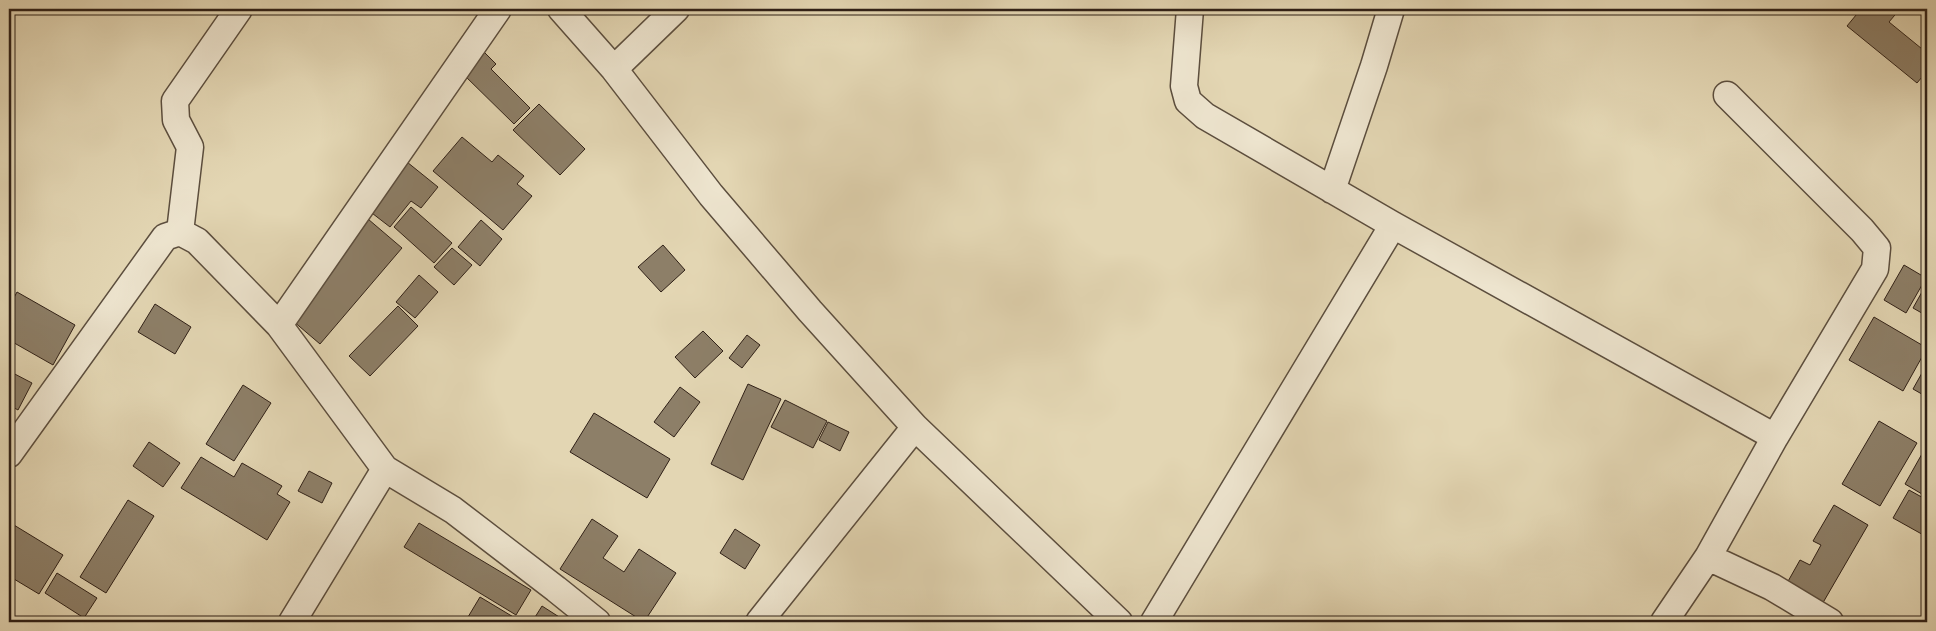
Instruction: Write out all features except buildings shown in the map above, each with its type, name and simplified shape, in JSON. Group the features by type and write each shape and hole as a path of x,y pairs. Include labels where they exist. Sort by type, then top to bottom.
{"street":[{"path":"180,232 190,147 176,120 175,101 240,9"},
{"path":"279,325 498,9"},
{"path":"561,9 614,69 712,195 810,311 915,427 1110,619"},
{"path":"614,69 676,9"},
{"path":"1190,9 1184,86 1188,101 1205,116 1393,225 1776,437"},
{"path":"1332,190 1374,66 1391,9"},
{"path":"1664,622 1708,557 1875,269 1877,248 1862,230 1727,95"},
{"path":"1154,622 1393,225"},
{"path":"9,454 165,238 180,232 197,241 279,325 385,469 453,510 556,588 597,622"},
{"path":"759,622 915,427"},
{"path":"292,622 385,469"},
{"path":"1708,557 1772,587 1830,622"}]}
